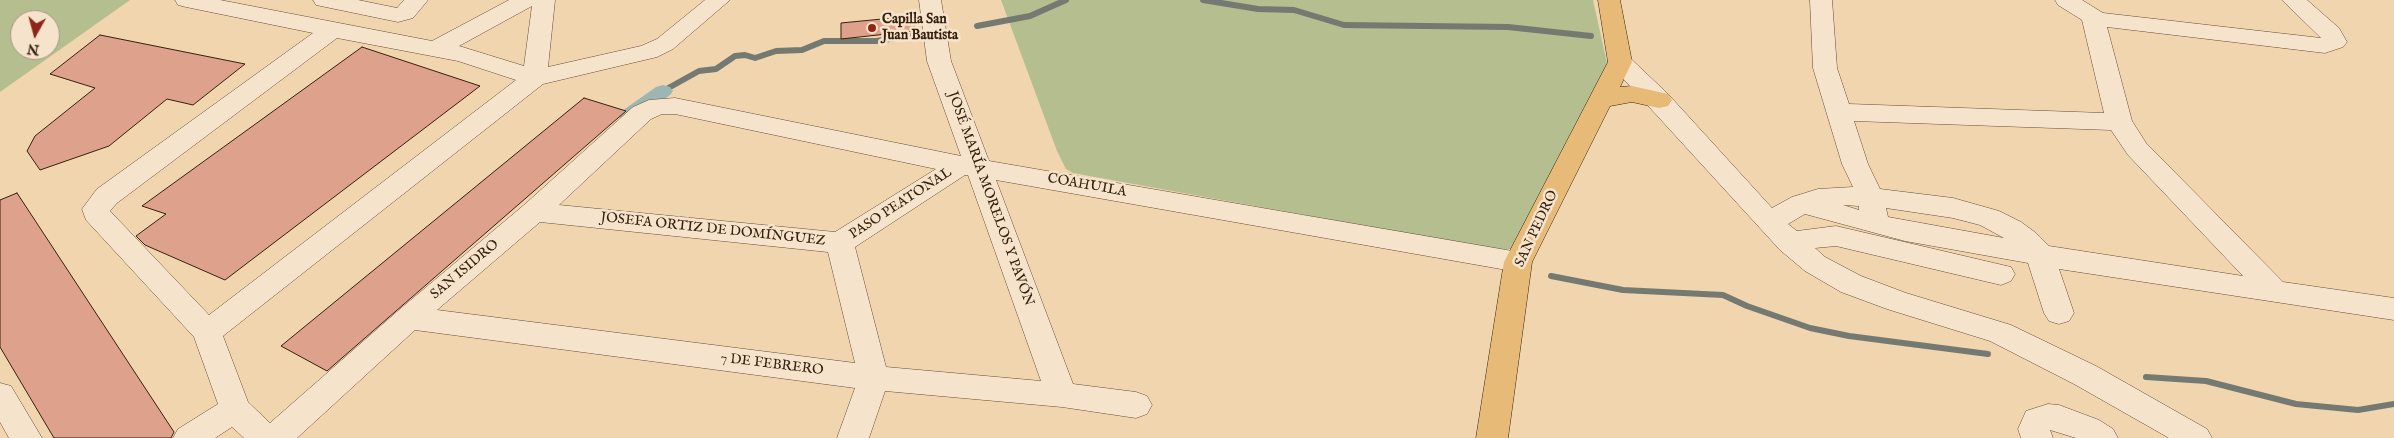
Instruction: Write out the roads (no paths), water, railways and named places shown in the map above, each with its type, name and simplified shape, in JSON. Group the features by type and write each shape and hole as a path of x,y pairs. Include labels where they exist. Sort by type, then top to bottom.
{"main road":[{"path":"1609,0 1620,62"},
{"name":"SAN PEDRO","path":"1492,438 1518,262 1620,62"},
{"path":"1600,101 1617,95 1632,94 1659,100"}],"street":[{"path":"186,0 462,54 535,78"},
{"path":"324,0 398,15 405,13 417,0"},
{"path":"436,49 526,0"},
{"path":"535,78 544,0"},
{"path":"207,332 535,78 648,52 665,44 719,0"},
{"name":"JOSÉ MARÍA MORELOS Y PAVÓN","path":"930,0 939,61 971,166 1062,396"},
{"path":"1821,0 1825,68 1855,164 1873,211"},
{"path":"2066,0 2093,18 2325,46 2335,42 2330,33 2293,0"},
{"path":"2093,18 2119,122 2136,150 2179,191 2275,292"},
{"path":"264,438 235,409 207,332 96,213 96,209 107,196 333,30"},
{"path":"1620,62 1659,100 1769,222 1815,264 1851,284 2000,334 2085,375 2196,438"},
{"name":"COAHUILA","path":"658,106 675,106 971,166 1518,262"},
{"name":"SAN ISIDRO","path":"275,438 409,318 534,212 642,113 658,106"},
{"path":"1839,112 2119,122"},
{"name":"PASO PEATONAL","path":"840,244 971,166"},
{"path":"1769,222 1802,204 1873,211 2040,255 2394,309"},
{"name":"JOSEFA ORTIZ DE DOMÍNGUEZ","path":"534,212 840,244 874,378"},
{"path":"1790,243 1824,236 1836,236 2002,274"},
{"path":"2040,255 2059,313"},
{"name":"7 DE FEBRERO","path":"409,318 874,378 1136,405"},
{"path":"853,438 874,378"},
{"path":"0,395 26,438"},
{"path":"189,438 235,409"},
{"path":"2037,438 2034,429 2037,420 2048,417 2059,418 2102,438"}],"waterway":[{"path":"977,26 1030,16 1066,0"},
{"path":"1203,0 1258,9 1294,10 1344,25 1508,27 1591,36"},
{"path":"663,91 699,71 716,69 735,56 745,55 755,58 776,51 802,50 824,41 876,41 924,34"},
{"path":"629,116 663,91"},
{"path":"1551,276 1623,290 1723,295 1747,306 1810,328 1849,336 1988,354"},
{"path":"2146,377 2206,381 2296,404 2358,410 2394,404"}],"place":[{"name":"Capilla San Juan Bautista","path":"872,28"}]}
